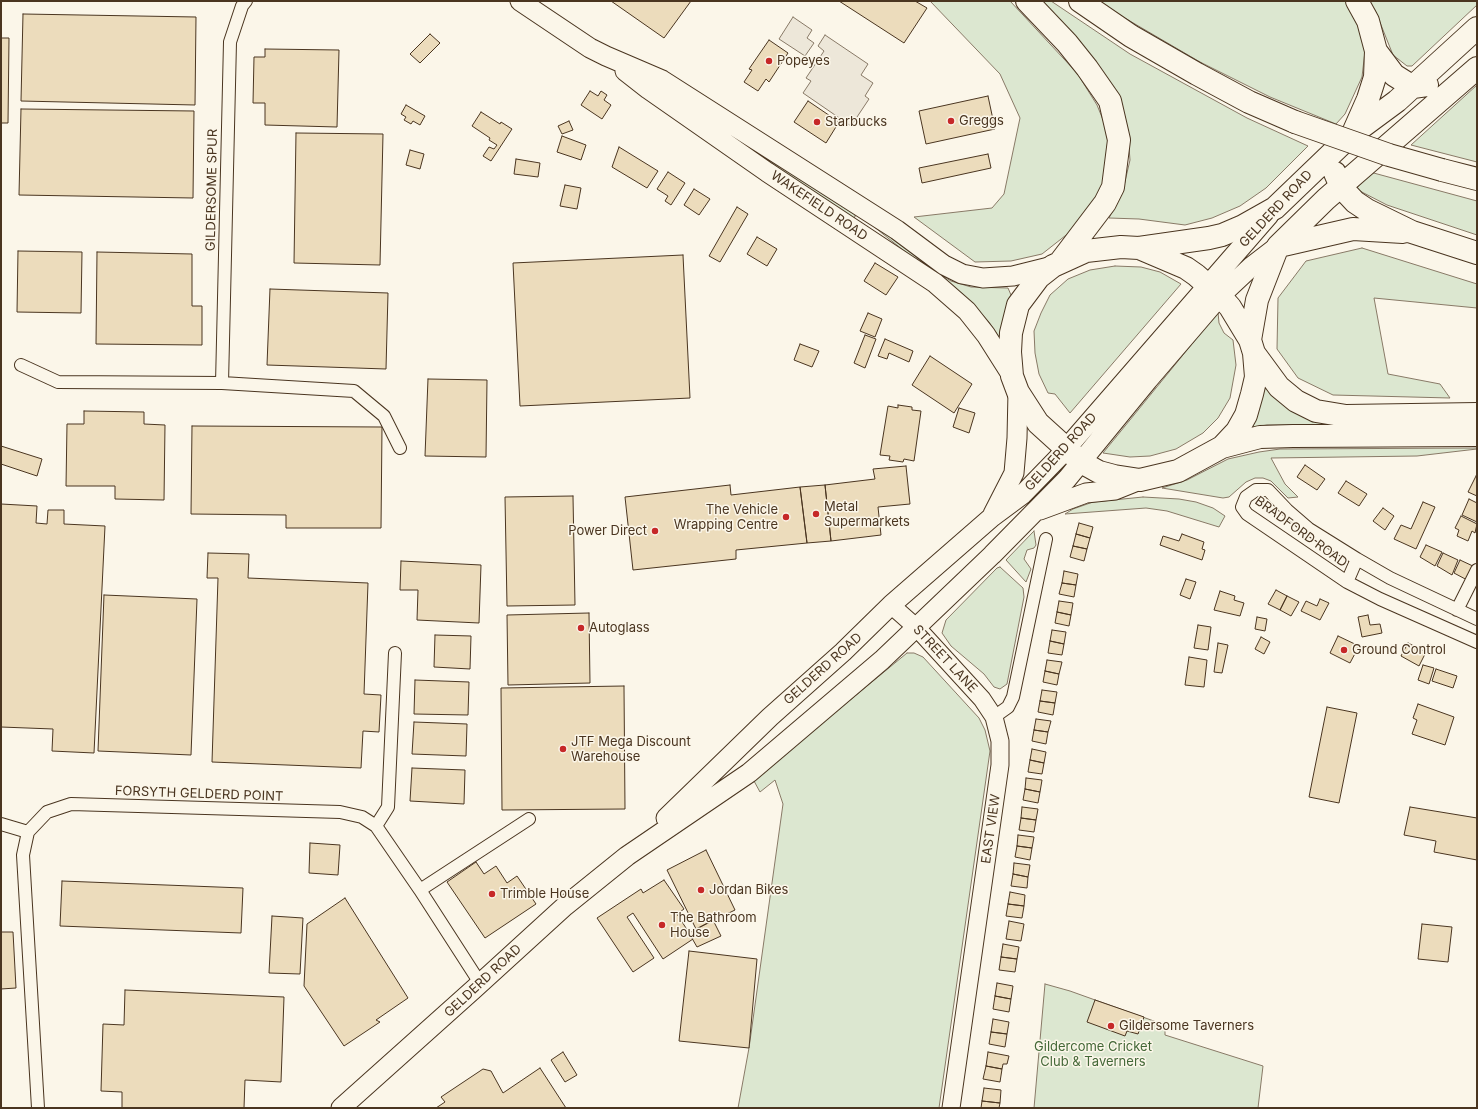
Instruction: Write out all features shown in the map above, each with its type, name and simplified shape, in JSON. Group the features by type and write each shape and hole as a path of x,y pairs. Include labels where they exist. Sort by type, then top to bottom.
{"highway":[{"path":"1027,1 1067,43 1088,68 1110,101 1119,140 1113,187 1105,204 1056,264 1039,277 1018,306 1011,333 1015,384 1038,423 1073,456 1099,472 1140,480 1178,471 1222,447 1260,437 1477,435"},
{"path":"1080,1 1131,36 1249,102 1295,122 1389,155 1477,178"},
{"path":"1351,135 1368,99 1375,77 1376,50 1368,21 1357,1"},
{"name":"GELDERD ROAD","path":"1275,208 1351,135 1413,87 1477,28"},
{"path":"1376,50 1394,75 1413,87 1430,84 1477,63"},
{"name":"GELDERD ROAD","path":"1252,346 1257,300 1278,246 1341,187 1477,68"},
{"path":"1329,155 1341,187 1355,202 1367,210 1412,232 1477,253"},
{"path":"1056,264 1086,251 1103,248 1139,248 1222,235 1243,226 1275,208"},
{"path":"1278,246 1353,229 1412,232"},
{"path":"1139,248 1186,268 1214,290 1237,316 1252,346 1280,387 1296,401 1316,411 1346,416 1477,414"},
{"path":"1222,447 1237,431 1246,415 1256,377 1252,346"}],"main road":[{"name":"WAKEFIELD ROAD","path":"520,1 606,56 648,89 689,107 897,230 944,265 962,274 983,278 1013,276 1056,264"},
{"name":"WAKEFIELD ROAD","path":"689,107 935,283 967,311 986,335 1015,384"},
{"name":"GELDERD ROAD","path":"627,856 770,717 843,652 891,605 992,517 1073,456 1214,290 1275,208"},
{"name":"GELDERD ROAD","path":"1214,290 1252,266 1278,246"},
{"path":"992,517 1014,473 1017,438 1015,384"},
{"name":"GELDERD ROAD","path":"341,1108 565,906 627,856 749,773 882,660 1035,512 1067,479 1073,456"},
{"path":"1035,512 1086,493 1115,490 1140,480"}],"street":[{"name":"GILDERSOME SPUR","path":"222,383 230,42 241,3"},
{"path":"21,365 58,382 222,383 354,391 384,416 400,448"},
{"name":"BRADFORD ROAD","path":"1476,639 1380,599 1347,582 1247,514 1242,507 1246,497 1256,490 1268,490 1287,510 1309,529 1356,559 1390,578 1477,619"},
{"path":"994,717 1008,707 1013,697 1038,559 1046,539"},
{"name":"BRADFORD ROAD","path":"1347,582 1356,559"},
{"path":"1457,610 1477,570"},
{"name":"STREET LANE","path":"891,605 916,628 982,699 994,717"},
{"path":"376,826 388,807 395,653"},
{"name":"EAST VIEW","path":"951,1108 1000,765 1000,741 994,717"},
{"name":"FORSYTH GELDERD POINT","path":"28,832 47,812 71,804 340,812 362,817 376,826 420,890 480,983"},
{"path":"420,890 529,819"},
{"path":"1,824 28,832 23,855 38,1108"}],"green space":[{"path":"930,1 1010,1 1077,73 1097,105 1106,127 1109,147 1102,188 1090,211 1070,232 1042,254 1011,261 975,262 914,217 992,208 1004,194 1020,118 1000,74"},
{"path":"1040,1 1051,1 1130,54 1247,118 1308,146 1266,188 1240,206 1212,218 1185,225 1139,219 1109,218 1123,190 1130,160 1128,135"},
{"path":"1099,1 1347,1 1361,24 1365,51 1362,77 1345,114 1336,124 1270,97 1200,62 1123,17"},
{"path":"1368,1 1477,1 1477,5 1412,66 1407,66 1393,55 1375,10"},
{"path":"1477,85 1477,162 1411,145"},
{"path":"767,159 855,212 855,217 851,219 766,162"},
{"path":"1370,172 1477,201 1477,235 1387,205 1356,189"},
{"path":"876,225 902,244 924,264 951,281 971,287 1008,288 1014,302 1006,348 989,322 964,295 918,262 873,226"},
{"path":"1362,248 1477,284 1477,308 1374,298 1388,374 1440,384 1450,398 1333,395 1298,378 1277,349 1278,298 1306,261"},
{"path":"1115,266 1141,267 1160,272 1181,284 1070,413 1055,394 1048,393 1039,374 1035,353 1034,331 1050,295 1068,279 1090,270"},
{"path":"1218,312 1219,323 1224,333 1233,340 1236,365 1230,398 1218,418 1203,433 1176,449 1150,456 1130,457 1103,453"},
{"path":"1260,376 1340,425 1267,425 1242,429"},
{"path":"1477,448 1417,456 1271,458 1285,484 1298,497 1288,498 1271,481 1263,478 1255,478 1246,482 1229,497 1223,498 1162,488 1187,480 1228,459 1280,449"},
{"path":"1143,497 1179,499 1196,502 1213,508 1225,516 1219,527 1167,511 1146,508 1065,514 1073,509 1093,502"},
{"path":"1034,531 1036,545 1034,548 1027,550 1024,559 1031,569 1026,582 1006,560"},
{"path":"1000,567 1023,588 1024,597 1007,684 1000,689 994,687 984,674 951,646 942,633 946,620 997,568"},
{"path":"907,653 914,653 923,657 979,718 985,730 990,751 939,1108 738,1108 749,1048 783,804 775,780 760,792 754,781 770,766"},
{"name":"Gildercome Cricket Club & Taverners","path":"1045,984 1070,991 1165,1025 1165,1035 1263,1066 1258,1108 1034,1108"}],"shaded area":[{"path":"793,17 812,30 807,38 814,43 805,56 779,39"},
{"path":"825,35 868,64 861,75 873,83 865,96 869,99 851,126 803,93 811,81 806,78 824,51 818,46"}],"building":[{"path":"611,1 691,1 664,38"},
{"path":"839,1 915,1 927,8 904,43"},
{"path":"23,14 196,17 195,105 21,101"},
{"path":"430,34 440,43 420,63 410,54"},
{"path":"1,38 9,38 8,123 1,123"},
{"name":"Popeyes","path":"769,40 788,53 769,82 766,79 758,91 744,82 752,70 749,69"},
{"path":"265,49 339,50 337,127 265,125 265,103 253,103 254,57 265,57"},
{"path":"590,91 598,96 601,91 607,95 604,100 611,105 602,119 581,105"},
{"path":"988,96 995,129 926,144 919,111"},
{"name":"Starbucks","path":"808,101 839,122 826,143 794,122"},
{"path":"406,105 425,116 420,125 413,121 411,124 404,120 406,117 401,114"},
{"path":"21,109 194,111 193,198 19,195"},
{"path":"481,112 500,124 501,122 512,129 491,161 483,156 489,147 494,149 497,145 489,140 490,138 472,126"},
{"path":"569,121 573,130 562,134 558,126"},
{"path":"296,133 383,134 380,265 294,263"},
{"path":"562,136 586,145 581,160 557,152"},
{"path":"619,147 658,171 647,188 612,167"},
{"path":"410,150 424,154 420,169 406,165"},
{"path":"988,154 991,168 922,183 919,168"},
{"path":"516,159 540,163 538,177 514,174"},
{"path":"668,172 685,183 671,205 665,201 668,196 657,189"},
{"path":"565,185 581,188 577,209 560,206"},
{"path":"694,189 710,199 699,215 684,205"},
{"path":"737,207 748,214 720,262 709,256"},
{"path":"757,237 777,249 767,266 747,254"},
{"path":"18,251 82,252 81,313 17,312"},
{"path":"97,252 192,254 192,306 202,306 202,345 96,344"},
{"path":"683,255 690,398 520,406 513,263"},
{"path":"875,263 898,277 886,295 864,281"},
{"path":"270,289 388,293 386,369 267,365"},
{"path":"868,313 882,319 875,337 860,331"},
{"path":"865,335 876,339 865,368 854,363"},
{"path":"885,339 913,351 909,362 889,353 887,359 878,356"},
{"path":"800,344 819,351 812,367 794,360"},
{"path":"930,356 972,384 954,413 912,385"},
{"path":"428,379 487,380 486,457 425,456"},
{"path":"898,405 912,407 912,410 921,411 914,461 904,459 903,462 889,460 890,456 880,455 888,406 898,408"},
{"path":"959,408 975,413 969,433 953,427"},
{"path":"84,411 144,412 144,424 165,425 164,500 115,499 115,486 66,486 67,424 84,424"},
{"path":"192,426 382,427 381,528 286,528 286,515 191,514"},
{"path":"1,446 42,459 37,476 1,464"},
{"path":"1305,465 1325,479 1317,490 1297,477"},
{"path":"906,466 910,504 878,507 881,535 831,541 825,485 875,479 873,469"},
{"path":"1476,476 1477,477 1477,496 1468,492"},
{"path":"1346,481 1367,494 1359,506 1338,493"},
{"path":"730,485 731,495 800,487 807,543 736,550 736,559 633,570 625,497"},
{"name":"Metal Supermarkets","path":"825,485 831,541 807,543 800,487"},
{"path":"573,496 575,605 507,606 505,497"},
{"path":"1469,499 1477,503 1477,522 1462,515"},
{"path":"1423,502 1435,507 1416,549 1394,539 1401,525 1411,529"},
{"path":"1,504 37,506 36,523 47,524 48,510 64,510 64,524 105,526 94,753 52,751 53,729 1,727"},
{"path":"1383,508 1394,516 1385,530 1373,521"},
{"path":"1461,516 1477,524 1475,533 1472,531 1468,541 1457,536 1459,530 1455,528"},
{"path":"1079,523 1093,527 1090,538 1076,534"},
{"path":"1076,534 1090,538 1087,549 1073,546"},
{"path":"1182,534 1204,542 1202,549 1205,550 1202,560 1160,545 1163,536 1179,541"},
{"path":"1426,545 1442,552 1435,566 1420,557"},
{"path":"1073,546 1087,549 1084,561 1070,557"},
{"path":"208,553 249,554 248,578 368,583 364,694 381,695 379,732 363,731 361,768 212,762 218,578 207,578"},
{"path":"1443,553 1458,560 1452,575 1437,566"},
{"path":"1460,560 1475,567 1469,581 1454,573"},
{"path":"401,561 481,565 479,623 417,620 418,590 400,590"},
{"path":"1064,571 1078,574 1076,585 1062,583"},
{"path":"1186,579 1196,582 1190,599 1180,595"},
{"path":"1062,583 1076,585 1074,597 1059,594"},
{"path":"1276,590 1287,596 1280,610 1268,604"},
{"path":"1220,591 1235,596 1234,600 1244,603 1240,616 1214,610"},
{"path":"104,595 197,599 191,755 98,751"},
{"path":"1287,596 1299,602 1291,616 1280,610"},
{"path":"1320,599 1329,603 1320,620 1301,611 1306,601 1317,606"},
{"path":"1059,601 1073,603 1071,615 1057,612"},
{"path":"1057,612 1071,615 1069,626 1055,623"},
{"path":"589,613 590,683 508,685 507,615"},
{"path":"1368,615 1370,625 1380,624 1382,633 1362,637 1358,617"},
{"path":"1257,617 1267,619 1265,631 1255,629"},
{"path":"1198,625 1211,627 1208,650 1194,648"},
{"path":"1052,630 1066,632 1064,644 1050,641"},
{"path":"435,635 471,636 470,669 434,667"},
{"name":"Ground Control","path":"1338,636 1359,646 1350,663 1330,653"},
{"path":"1261,637 1270,642 1264,654 1255,649"},
{"path":"1050,641 1064,644 1062,655 1048,653"},
{"path":"1218,643 1228,645 1222,673 1214,672"},
{"path":"1408,643 1426,652 1419,666 1401,656"},
{"path":"1189,657 1207,660 1204,687 1185,685"},
{"path":"1047,660 1062,662 1059,674 1045,671"},
{"path":"1423,665 1434,668 1429,684 1418,680"},
{"path":"1436,669 1457,676 1453,688 1432,681"},
{"path":"1045,671 1059,674 1057,685 1043,682"},
{"path":"415,680 469,682 468,715 414,714"},
{"name":"JTF Mega Discount Warehouse","path":"624,686 625,809 502,810 501,688"},
{"path":"1042,690 1057,692 1055,703 1040,701"},
{"path":"1040,701 1055,703 1053,715 1038,712"},
{"path":"1418,704 1454,717 1445,745 1412,734 1417,720 1413,718"},
{"path":"1327,707 1357,713 1339,803 1309,797"},
{"path":"1036,719 1051,721 1048,732 1034,730"},
{"path":"414,722 467,724 466,756 412,754"},
{"path":"1034,730 1048,732 1046,744 1032,741"},
{"path":"1032,749 1046,752 1044,763 1030,760"},
{"path":"1030,760 1044,763 1042,774 1028,772"},
{"path":"412,768 465,770 464,804 410,801"},
{"path":"1026,778 1042,780 1040,792 1025,789"},
{"path":"1025,789 1040,792 1038,803 1023,800"},
{"path":"1022,807 1038,809 1036,820 1021,818"},
{"path":"1410,807 1477,818 1477,860 1434,852 1436,841 1404,835"},
{"path":"1021,818 1036,820 1034,832 1019,830"},
{"path":"1018,835 1034,837 1032,848 1017,846"},
{"path":"310,843 340,845 338,875 309,873"},
{"path":"1017,846 1032,848 1030,860 1015,857"},
{"name":"Jordan Bikes","path":"706,850 735,910 696,929 667,870"},
{"name":"Trimble House","path":"476,862 484,874 496,866 507,883 517,876 536,904 485,938 447,882"},
{"path":"1014,863 1030,865 1028,877 1013,874"},
{"path":"1013,874 1028,877 1027,888 1011,886"},
{"name":"The Bathroom House","path":"664,880 684,909 677,914 693,939 663,959 633,913 627,917 654,958 633,972 597,918 641,889 643,893"},
{"path":"62,881 243,888 241,933 60,926"},
{"path":"1010,892 1025,895 1024,906 1008,904"},
{"path":"345,898 408,998 376,1020 380,1022 344,1046 304,986 307,924"},
{"path":"1008,904 1024,906 1022,918 1006,916"},
{"path":"272,916 303,918 300,974 269,973"},
{"path":"713,920 721,936 697,947 689,933"},
{"path":"1009,921 1024,924 1021,941 1006,939"},
{"path":"1422,924 1452,927 1448,962 1418,959"},
{"path":"1,932 13,932 16,988 1,989"},
{"path":"1003,944 1019,947 1017,959 1001,957"},
{"path":"689,951 757,959 749,1048 679,1041"},
{"path":"1001,957 1017,959 1015,972 999,970"},
{"path":"997,983 1013,986 1011,999 995,996"},
{"path":"125,990 284,997 281,1082 245,1080 244,1108 122,1108 122,1092 101,1091 103,1024 124,1025"},
{"path":"995,996 1011,999 1009,1012 993,1009"},
{"path":"1095,1000 1144,1017 1138,1034 1127,1031 1125,1036 1087,1022"},
{"path":"993,1019 1009,1022 1007,1034 991,1032"},
{"path":"991,1032 1007,1034 1005,1047 989,1044"},
{"path":"563,1052 577,1075 565,1082 551,1060"},
{"path":"988,1052 1009,1056 1007,1064 1003,1064 1002,1069 986,1066"},
{"path":"986,1066 1002,1069 1000,1082 983,1079"},
{"path":"540,1068 566,1108 436,1108 445,1102 441,1097 483,1069 491,1071 503,1093"},
{"path":"984,1088 1001,1090 1000,1103 982,1101"},
{"path":"982,1101 1000,1103 999,1108 981,1108"}],"place":[{"name":"Popeyes","path":"769,61"},
{"name":"Greggs","path":"951,121"},
{"name":"Starbucks","path":"817,122"},
{"name":"Metal Supermarkets","path":"816,514"},
{"name":"The Vehicle Wrapping Centre","path":"786,517"},
{"name":"Power Direct","path":"655,531"},
{"name":"Autoglass","path":"581,628"},
{"name":"Ground Control","path":"1344,650"},
{"name":"JTF Mega Discount Warehouse","path":"563,749"},
{"name":"Jordan Bikes","path":"701,890"},
{"name":"Trimble House","path":"492,894"},
{"name":"The Bathroom House","path":"662,925"},
{"name":"Gildersome Taverners","path":"1111,1026"}]}
